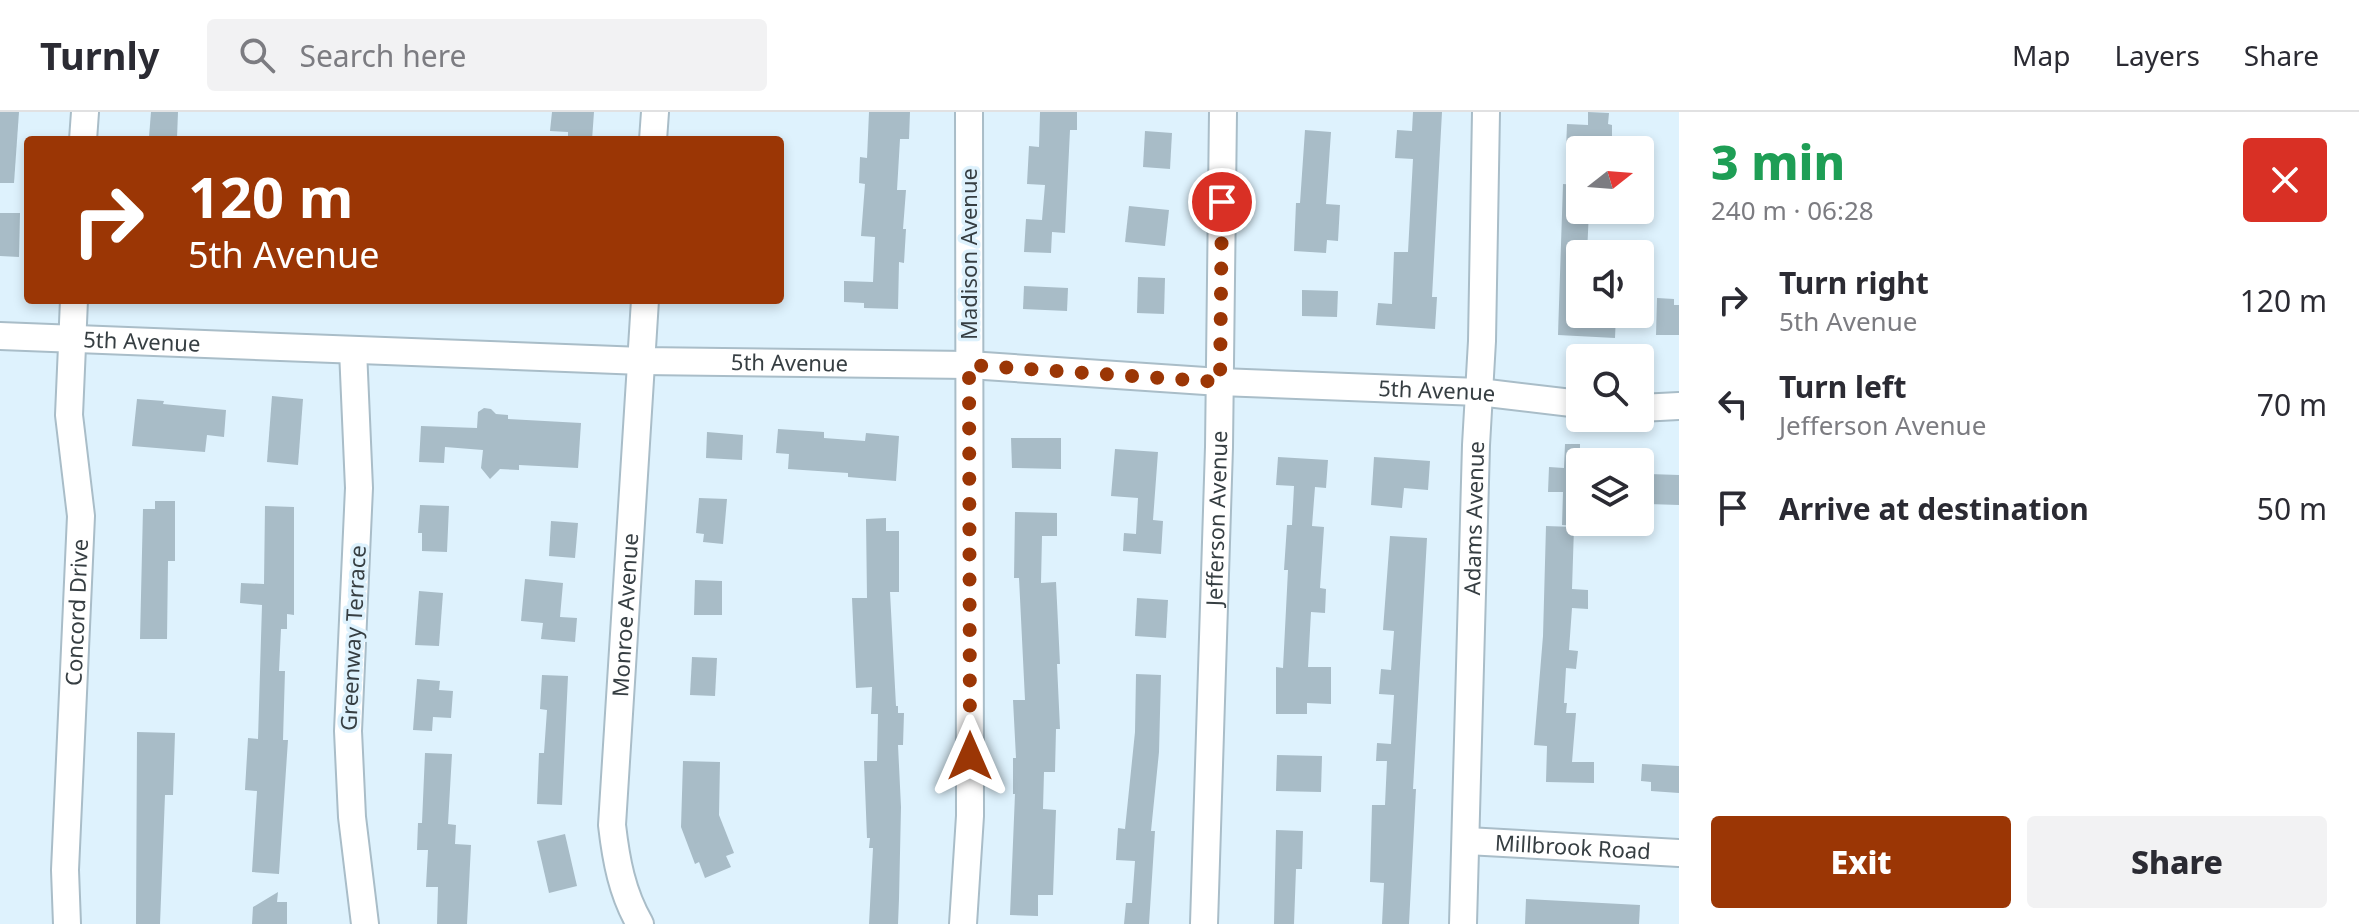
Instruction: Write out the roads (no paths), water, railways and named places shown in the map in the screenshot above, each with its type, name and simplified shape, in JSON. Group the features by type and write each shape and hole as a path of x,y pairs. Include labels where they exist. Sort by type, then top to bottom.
{"street":[{"path":"83,136 85,112"},
{"path":"653,136 655,112"},
{"name":"Madison Avenue","path":"963,924 970,816 969,112"},
{"name":"Jefferson Avenue","path":"1204,924 1220,382 1223,112"},
{"name":"Adams Avenue","path":"1463,924 1486,112"},
{"name":"Concord Drive","path":"67,924 65,870 81,516 69,415 74,304"},
{"name":"Monroe Avenue","path":"640,924 625,893 616,861 612,825 645,304"},
{"name":"5th Avenue","path":"0,336 642,361 969,365 1220,382 1479,392 1566,402"},
{"name":"Greenway Terrace","path":"353,350 359,488 348,731 352,817 365,924"},
{"path":"1654,407 1679,406"},
{"name":"Millbrook Road","path":"1467,841 1679,853"}]}
